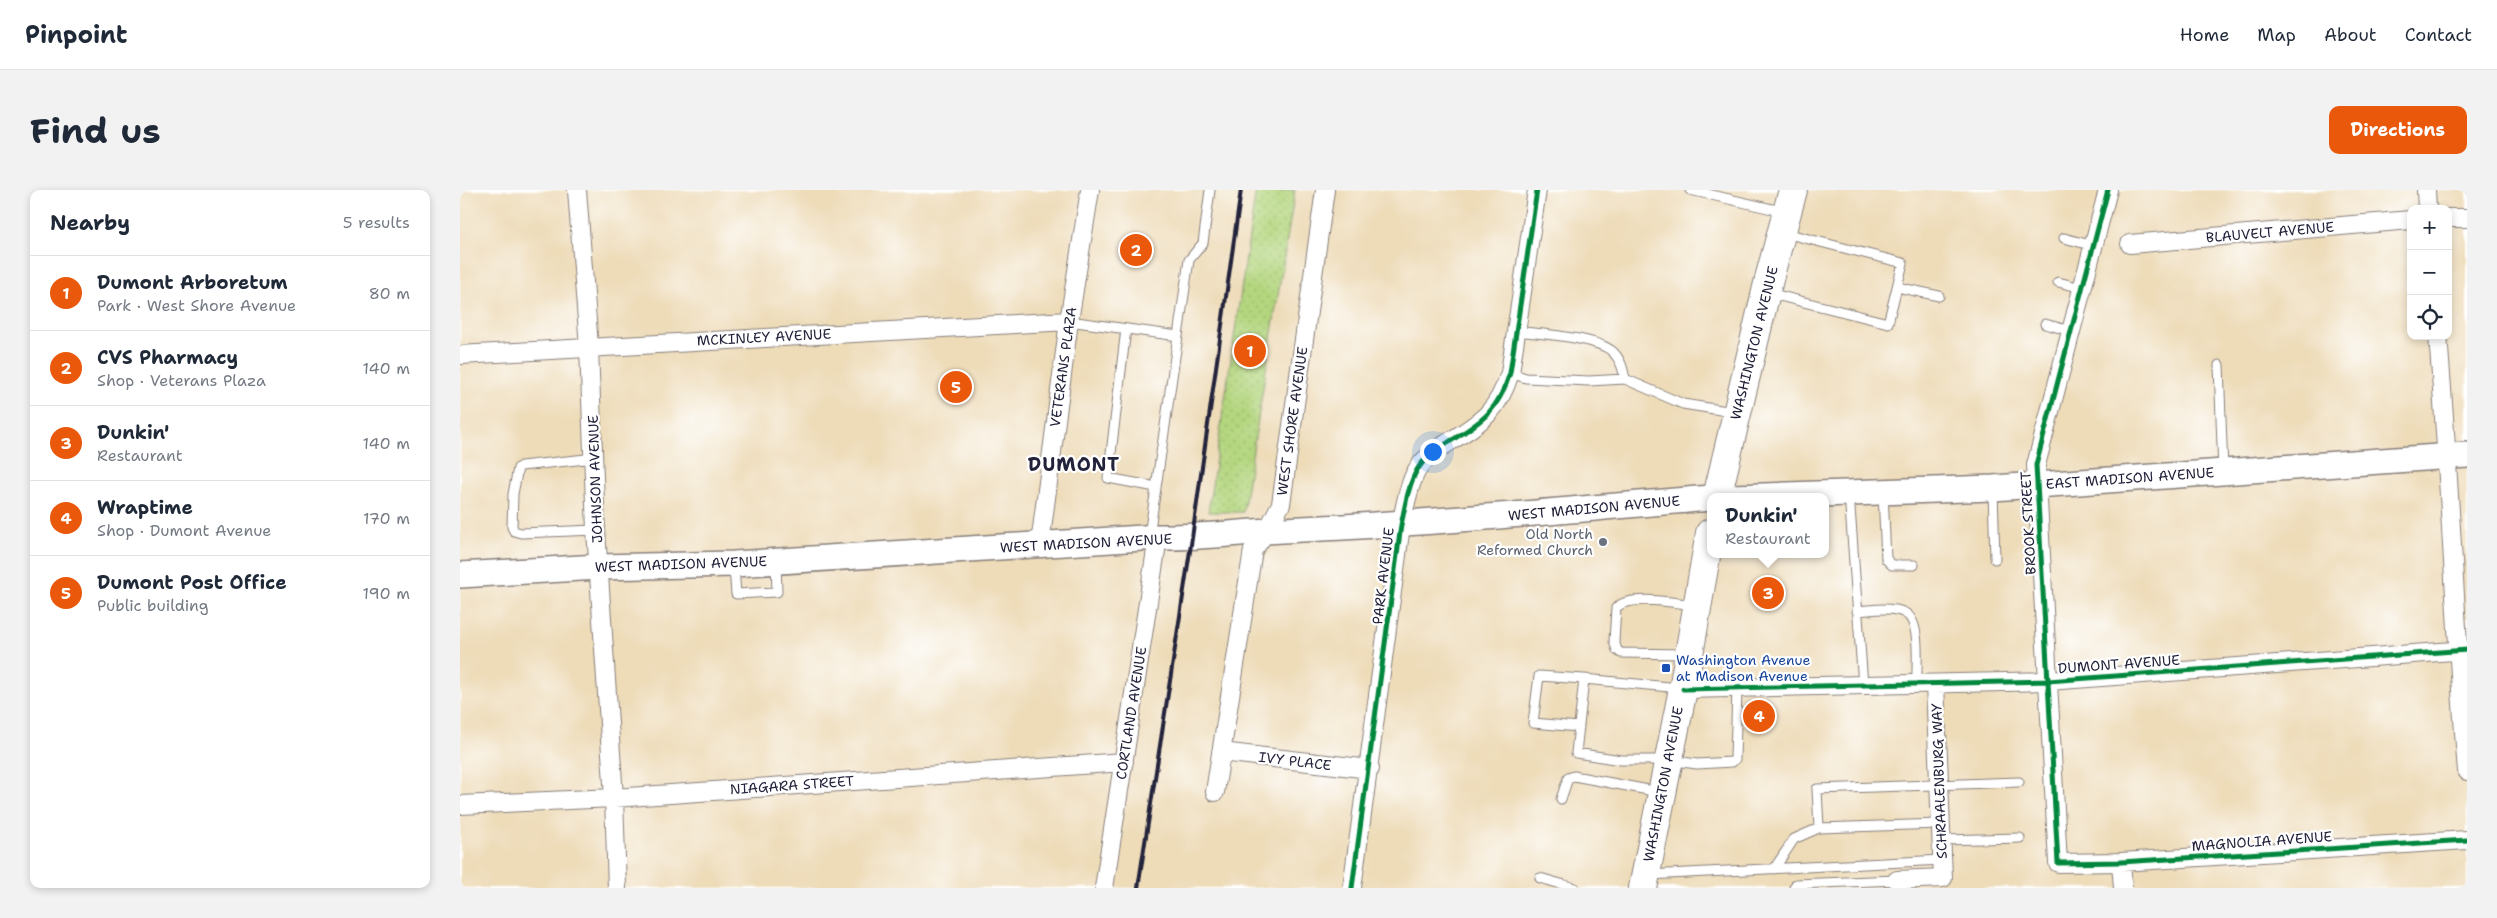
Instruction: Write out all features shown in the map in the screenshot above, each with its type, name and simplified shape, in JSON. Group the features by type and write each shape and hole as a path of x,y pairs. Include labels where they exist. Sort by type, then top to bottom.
{"main road":[{"name":"WASHINGTON AVENUE","path":"1718,493 1787,211"},
{"name":"EAST MADISON AVENUE","path":"1810,493 1993,488 2457,456"},
{"name":"WEST MADISON AVENUE","path":"460,575 599,567 734,564 1040,544 1153,538 1192,538 1267,531 1401,525 1707,498"},
{"name":"WASHINGTON AVENUE","path":"1644,881 1683,689 1707,551"}],"street":[{"name":"JOHNSON AVENUE","path":"577,190 589,346 595,458 596,530 614,798 617,888"},
{"name":"VETERANS PLAZA","path":"1040,544 1069,321 1090,190"},
{"name":"WEST SHORE AVENUE","path":"1215,792 1253,550 1267,531 1281,504 1325,190"},
{"name":"PARK AVENUE","path":"1352,888 1370,769 1401,525 1418,469 1431,454 1492,412 1503,395 1510,373 1536,190"},
{"name":"BROOK STREET","path":"2058,863 2036,465 2108,190"},
{"path":"2426,190 2427,205"},
{"path":"2452,218 2467,218"},
{"name":"BLAUVELT AVENUE","path":"2130,244 2407,220"},
{"name":"MCKINLEY AVENUE","path":"460,355 589,346 1069,321"},
{"path":"2439,340 2457,456 2467,771"},
{"name":"CORTLAND AVENUE","path":"1104,888 1124,762 1153,538"},
{"name":"DUMONT AVENUE","path":"1683,689 2048,681 2462,650"},
{"name":"SCHRAALENBURG WAY","path":"1897,880 1942,878 1935,684"},
{"name":"IVY PLACE","path":"1221,752 1370,769"},
{"name":"NIAGARA STREET","path":"460,805 614,798 1124,762"},
{"name":"MAGNOLIA AVENUE","path":"2058,863 2121,862 2467,840"},
{"path":"2121,862 2123,888"}],"lane":[{"path":"1153,538 1156,487 1189,260 1203,243 1210,190"},
{"path":"1690,190 1787,211 1903,263 1888,323 1766,292"},
{"path":"2064,238 2094,246"},
{"path":"2058,282 2082,288"},
{"path":"1897,287 1939,296"},
{"path":"1069,321 1178,336"},
{"path":"2045,324 2071,331"},
{"path":"1126,329 1108,478 1156,487"},
{"path":"1516,331 1601,343 1614,352 1622,364 1625,380"},
{"path":"2218,366 2222,471"},
{"path":"1510,373 1526,378 1589,381 1625,380 1683,404 1737,412"},
{"path":"595,458 521,466 518,468 513,494 512,527 514,531 521,533 596,530"},
{"path":"1993,488 1995,559"},
{"path":"1883,490 1886,560 1892,565 1914,565"},
{"path":"1849,491 1863,685"},
{"path":"1689,654 1621,653 1617,650 1614,642 1616,608 1620,603 1634,600 1698,605"},
{"path":"1858,611 1890,610 1905,613 1910,618 1916,626 1916,684"},
{"path":"1579,727 1533,723 1539,676 1683,689"},
{"path":"1584,679 1576,753 1621,760 1668,760 1697,764 1726,764 1734,761 1737,688"},
{"path":"1561,799 1568,778 1574,776 1662,792"},
{"path":"1819,828 1817,789 2019,782"},
{"path":"1774,869 1794,839 1819,828 1941,832 2020,838"},
{"path":"1644,881 1774,869 1942,860"},
{"path":"1540,878 1575,888"},
{"path":"1794,888 1796,884 1897,880"}],"green space":[{"path":"1256,190 1295,190 1243,512 1208,512"}],"railway":[{"path":"1138,888 1192,538 1241,190"}],"cycle path":[{"path":"1352,888 1401,525 1407,497 1414,476 1424,461 1488,414 1505,386 1510,373 1537,190"},
{"path":"2108,190 2036,465 2058,863 2121,862 2467,840"},
{"path":"1683,689 2048,681 2467,650"}],"place":[{"name":"CVS Pharmacy","path":"1136,250"},
{"name":"Dumont Arboretum","path":"1250,351"},
{"name":"Dumont Post Office","path":"956,387"},
{"name":"Old North Reformed Church","path":"1603,542"},
{"name":"Dunkin'","path":"1768,593"},
{"name":"Washington Avenue at Madison Avenue","path":"1666,668"},
{"name":"Wraptime","path":"1759,716"}],"district":[{"name":"DUMONT","path":"1074,464"}]}
